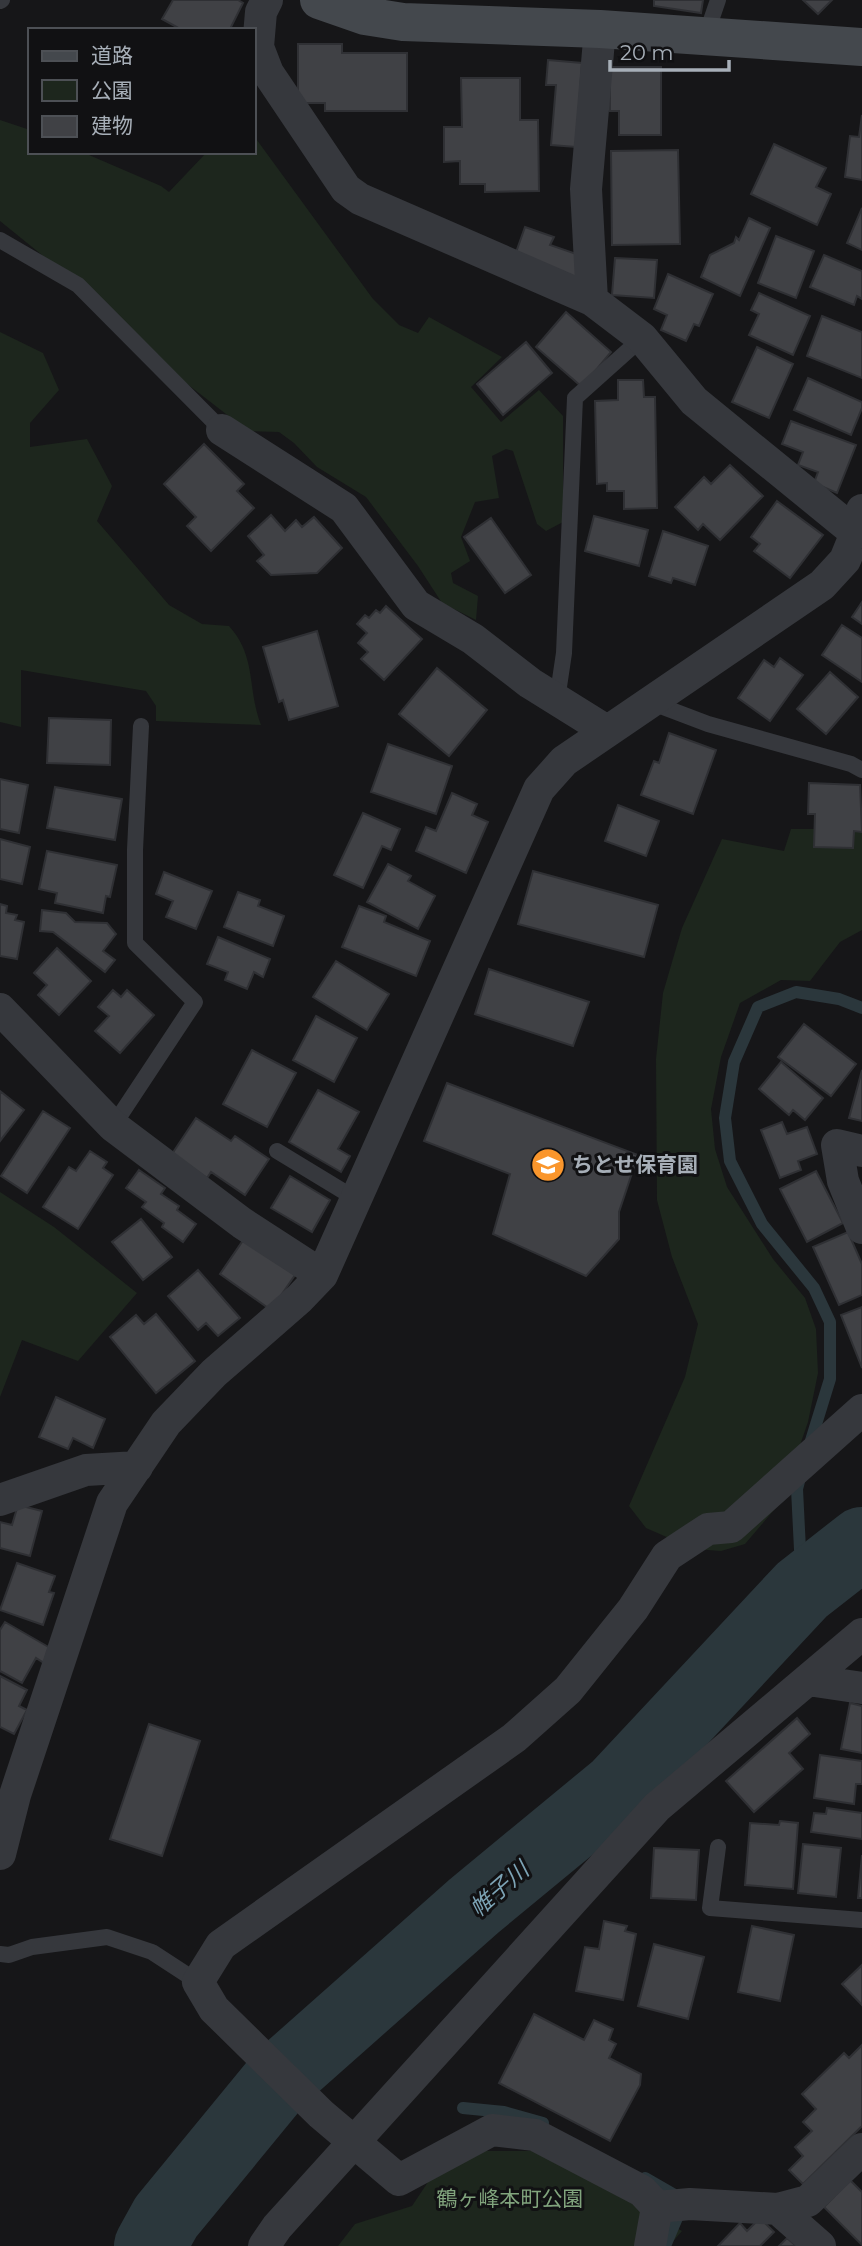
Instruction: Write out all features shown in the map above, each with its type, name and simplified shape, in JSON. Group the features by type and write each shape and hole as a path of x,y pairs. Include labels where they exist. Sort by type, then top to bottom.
{"street":[{"path":"0,1854 8,1787 112,1503 166,1423 214,1373 299,1299 322,1275 539,789 564,761 822,585 845,560 859,521 694,401 642,338 592,300 360,199 346,188 268,72 258,47 261,12 267,0"},
{"path":"318,0 365,16 403,22 600,29 862,47"},
{"path":"592,300 586,189 600,29"},
{"path":"222,430 344,508 416,605 473,639 530,683 607,731"},
{"path":"0,1009 113,1126 242,1223 322,1275"},
{"path":"862,1151 837,1145 843,1181 862,1228"},
{"path":"862,1410 731,1527 708,1529 667,1556 632,1609 568,1690 514,1738 221,1945 198,1982 214,2009 321,2114 399,2180 492,2130 535,2135 672,2206 778,2209 808,2201 862,2149"},
{"path":"0,1500 86,1470 137,1467"},
{"path":"264,2246 277,2227 657,1807 862,1634"},
{"path":"808,1680 862,1688"},
{"path":"650,2246 672,2206"},
{"path":"778,2209 820,2246"}],"lane":[{"path":"705,38 718,0"},
{"path":"0,240 78,285 222,430"},
{"path":"557,700 564,653 575,398 642,338"},
{"path":"650,702 708,724 850,764 862,770"},
{"path":"113,1126 195,1002 135,943 135,850 141,726"},
{"path":"277,1151 356,1199"},
{"path":"718,1847 710,1908 862,1920"},
{"path":"0,1954 9,1955 32,1947 107,1937 152,1952 198,1982"}],"green space":[{"path":"0,120 28,129 28,154 87,154 169,192 205,154 256,154 256,139 373,299 399,325 418,333 429,317 502,357 471,387 501,422 539,390 563,416 563,522 546,531 537,524 513,451 506,449 492,456 499,498 475,502 461,537 470,561 451,573 453,583 478,596 476,620 442,603 366,497 317,467 279,432 248,431 116,329 42,255 0,221"},
{"path":"0,332 43,353 59,390 30,423 30,447 87,439 112,486 97,521 169,605 202,624 229,626 244,649 248,661 261,725 156,721 156,706 146,691 21,670 21,727 0,722"},
{"path":"791,829 862,829 862,930 840,942 810,981 781,980 740,1003 721,1057 711,1109 715,1149 727,1187 773,1259 805,1298 816,1329 818,1373 808,1422 780,1503 745,1544 721,1551 694,1549 646,1528 629,1506 685,1377 698,1324 672,1257 657,1200 656,1059 663,993 682,928 722,839 784,851"},
{"path":"0,1192 54,1227 137,1293 78,1361 22,1340 0,1397"},
{"name":"鶴ヶ峰本町公園","path":"485,2151 538,2151 682,2231 669,2246 338,2246 355,2224 412,2206 430,2179"}],"building":[{"path":"173,0 238,0 243,3 233,28 178,28 162,19"},
{"path":"654,0 703,0 701,13 654,6"},
{"path":"803,0 832,0 818,14"},
{"path":"298,44 342,44 342,53 407,53 407,111 325,111 325,103 298,103"},
{"path":"548,60 582,63 576,147 551,145 556,85 546,85"},
{"path":"610,67 661,67 661,135 619,135 619,111 610,111"},
{"path":"461,78 520,78 520,120 538,120 539,191 485,192 485,184 460,184 460,161 444,162 444,127 462,127"},
{"path":"862,115 862,180 845,177 850,136 859,137"},
{"path":"774,144 826,168 816,187 831,194 817,225 751,194"},
{"path":"678,150 680,244 612,245 611,151"},
{"path":"862,208 862,250 847,243"},
{"path":"749,218 770,228 740,296 701,277 710,255 734,243 736,237 739,240"},
{"path":"525,227 554,237 550,245 585,257 576,280 514,258"},
{"path":"776,236 814,251 796,298 758,283"},
{"path":"824,255 862,271 862,299 857,296 854,305 810,287"},
{"path":"615,258 657,260 654,298 612,295"},
{"path":"668,274 713,294 699,326 694,324 686,341 661,330 667,315 654,309"},
{"path":"759,293 810,316 793,355 749,335 759,314 751,310"},
{"path":"566,312 611,352 582,387 536,347"},
{"path":"822,316 862,332 862,378 807,356"},
{"path":"526,342 552,373 503,415 477,384"},
{"path":"757,347 793,364 769,418 732,402"},
{"path":"808,378 862,402 851,435 794,410"},
{"path":"618,380 643,380 644,397 655,397 657,508 624,509 624,491 607,491 607,483 597,484 595,401 618,400"},
{"path":"791,421 856,445 837,493 814,483 818,472 798,465 803,452 782,444"},
{"path":"204,444 244,484 237,491 254,508 211,551 187,526 196,517 164,484"},
{"path":"730,465 763,496 720,540 703,524 698,530 675,507 704,477 711,484"},
{"path":"777,501 823,535 790,578 754,551 760,544 751,537"},
{"path":"271,515 285,531 296,520 302,527 314,517 342,548 317,573 271,575 257,561 264,555 248,536"},
{"path":"594,516 648,530 639,566 585,551"},
{"path":"491,518 531,575 505,593 464,537"},
{"path":"663,531 708,546 695,585 673,578 671,583 649,576"},
{"path":"862,602 862,624 852,617"},
{"path":"386,606 422,639 384,680 361,659 368,652 358,643 367,633 357,624 365,615 369,618 376,610 380,613"},
{"path":"842,625 862,638 862,682 822,655"},
{"path":"317,631 338,706 289,720 283,700 279,702 263,647"},
{"path":"780,658 803,675 770,721 738,698 764,660 774,667"},
{"path":"437,668 487,710 449,756 399,714"},
{"path":"830,672 858,697 826,734 797,709"},
{"path":"49,718 111,720 110,765 47,763"},
{"path":"669,733 716,750 693,814 641,795 654,761 659,763"},
{"path":"388,744 452,766 436,814 371,792"},
{"path":"0,779 28,785 19,833 0,829"},
{"path":"809,783 860,785 862,832 854,831 853,848 814,847 815,814 808,814"},
{"path":"55,787 122,799 115,840 47,828"},
{"path":"452,793 477,804 472,815 488,822 466,873 416,851 426,827 436,831"},
{"path":"618,805 659,821 646,856 605,841"},
{"path":"363,813 400,829 391,850 382,846 363,888 334,875"},
{"path":"0,839 30,847 22,884 0,879"},
{"path":"47,851 117,865 110,897 106,896 103,913 55,903 57,893 39,889"},
{"path":"388,864 411,876 408,881 435,896 418,929 367,902"},
{"path":"533,871 658,905 644,957 518,924"},
{"path":"164,872 212,891 196,929 166,917 173,901 156,894"},
{"path":"238,892 260,900 258,906 284,916 273,946 224,927"},
{"path":"0,904 7,906 6,913 17,915 15,920 24,922 17,959 0,956"},
{"path":"359,906 386,916 384,922 430,941 416,976 342,947"},
{"path":"42,910 66,913 75,922 107,923 116,934 103,951 115,960 105,972 53,932 40,931"},
{"path":"218,937 270,959 263,977 254,972 247,989 225,980 228,972 207,964"},
{"path":"57,948 91,981 59,1015 38,995 47,985 34,973"},
{"path":"336,961 389,994 367,1030 313,997"},
{"path":"489,969 589,1002 573,1046 475,1014"},
{"path":"113,990 121,997 127,990 154,1015 120,1053 95,1031 109,1016 98,1007"},
{"path":"316,1016 357,1038 334,1082 293,1060"},
{"path":"804,1024 856,1064 831,1096 778,1057"},
{"path":"252,1050 296,1073 267,1127 223,1104"},
{"path":"781,1062 823,1098 805,1120 793,1110 789,1115 759,1089"},
{"path":"862,1070 862,1121 849,1118"},
{"path":"447,1083 638,1155 619,1212 619,1239 586,1276 493,1234 510,1174 424,1141"},
{"path":"318,1090 359,1112 338,1149 350,1156 341,1172 289,1142"},
{"path":"0,1091 24,1110 0,1141"},
{"path":"43,1111 70,1128 27,1193 1,1176"},
{"path":"196,1118 231,1141 235,1136 269,1159 245,1195 211,1172 207,1178 172,1154"},
{"path":"782,1122 787,1134 807,1127 817,1154 798,1161 801,1170 780,1178 761,1130"},
{"path":"90,1151 107,1162 103,1168 113,1175 78,1229 43,1207 69,1167 76,1171"},
{"path":"139,1170 165,1188 161,1194 179,1206 177,1210 196,1224 183,1242 162,1227 164,1223 142,1207 146,1202 126,1188"},
{"path":"816,1171 843,1223 807,1242 780,1189"},
{"path":"290,1176 330,1200 312,1232 271,1208"},
{"path":"141,1219 172,1257 143,1280 112,1242"},
{"path":"848,1232 862,1264 862,1295 839,1305 813,1247"},
{"path":"244,1239 295,1275 271,1310 220,1274"},
{"path":"198,1270 240,1318 218,1336 206,1323 198,1330 168,1296"},
{"path":"862,1307 862,1368 841,1315"},
{"path":"156,1314 195,1361 156,1393 110,1337 136,1315 144,1324"},
{"path":"56,1397 105,1419 93,1448 73,1438 68,1449 39,1437"},
{"path":"18,1505 42,1511 30,1556 0,1548 0,1522 12,1525"},
{"path":"17,1563 55,1576 49,1592 54,1593 43,1625 0,1610"},
{"path":"5,1622 52,1649 44,1663 36,1658 22,1683 0,1671 0,1630"},
{"path":"0,1676 27,1690 19,1706 27,1710 14,1734 0,1727"},
{"path":"850,1703 862,1706 862,1753 841,1749"},
{"path":"797,1718 810,1734 789,1753 803,1769 754,1812 726,1781"},
{"path":"149,1724 200,1741 162,1856 110,1839"},
{"path":"820,1755 862,1761 862,1784 856,1784 854,1804 814,1798"},
{"path":"827,1808 862,1813 862,1839 811,1832 814,1813 826,1814"},
{"path":"780,1821 798,1823 793,1889 745,1885 750,1823 779,1825"},
{"path":"803,1844 841,1848 836,1897 798,1893"},
{"path":"654,1848 699,1850 696,1900 651,1898"},
{"path":"862,1855 862,1898 858,1898"},
{"path":"604,1921 627,1926 625,1931 636,1934 623,2000 576,1991 585,1947 599,1949"},
{"path":"752,1926 794,1935 780,2001 738,1992"},
{"path":"654,1944 704,1957 688,2019 638,2006"},
{"path":"862,1965 862,2005 842,1984"},
{"path":"534,2014 584,2040 594,2020 613,2029 609,2040 616,2044 609,2058 641,2074 640,2085 610,2141 499,2083"},
{"path":"862,2045 862,2126 803,2184 789,2170 803,2156 795,2147 812,2131 803,2122 816,2109 802,2094 844,2053 849,2058"},
{"path":"850,2180 862,2192 862,2245 824,2207"},
{"path":"760,2218 774,2232 760,2246 718,2246 740,2223 747,2231"},
{"path":"787,2238 796,2246 779,2246"}],"waterway":[{"path":"809,1447 830,1379 830,1322 814,1288 762,1224 730,1161 725,1118 734,1062 758,1007 796,992 839,999 862,1008"},
{"path":"801,1474 797,1489 802,1590"},
{"name":"帷子川","path":"150,2246 166,2217 281,2077 474,1906 617,1788 802,1590 862,1543"},
{"path":"463,2108 504,2112 543,2123"},
{"path":"645,2178 678,2197 680,2211 665,2246"}],"place":[{"name":"ちとせ保育園","path":"548,1165"}]}
